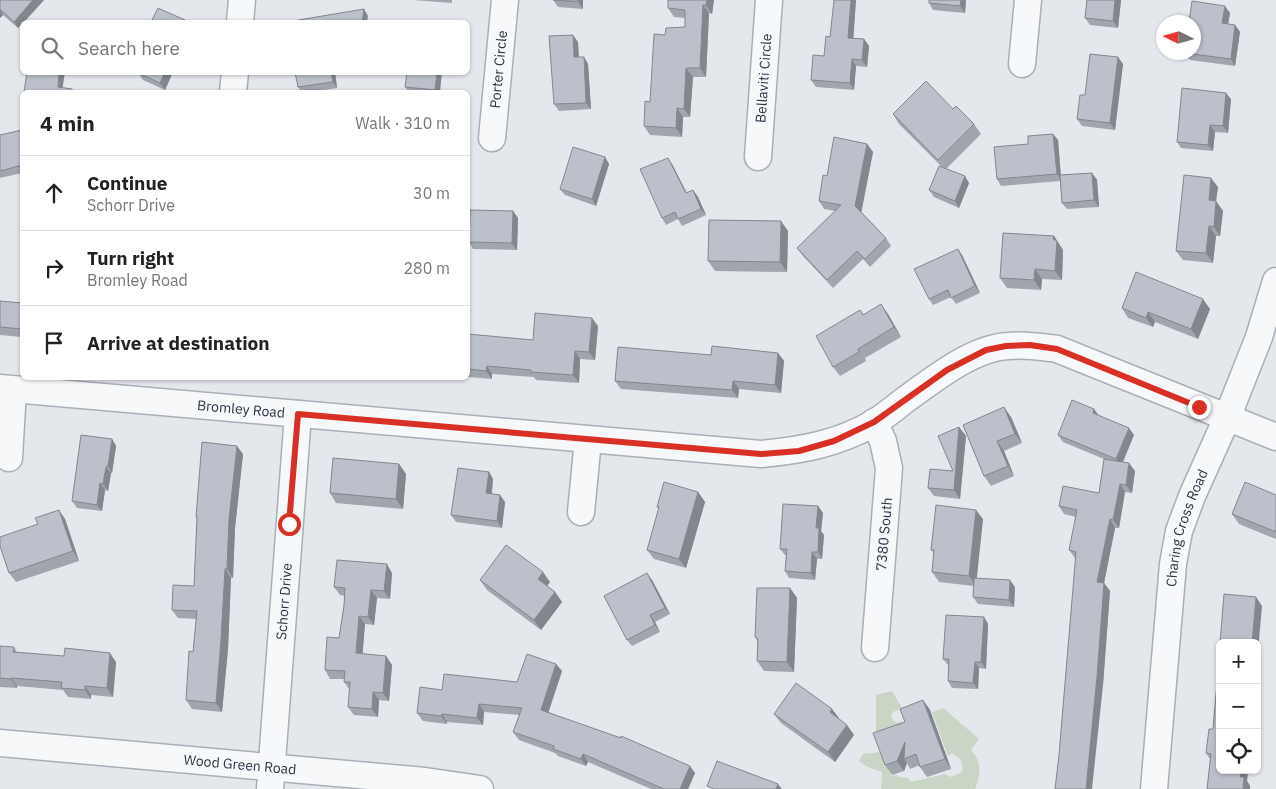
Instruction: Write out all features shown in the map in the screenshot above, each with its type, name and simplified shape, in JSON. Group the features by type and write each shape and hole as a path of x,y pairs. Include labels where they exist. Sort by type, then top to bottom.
{"street":[{"path":"240,20 242,0"},
{"name":"Porter Circle","path":"492,138 505,0"},
{"name":"Bellaviti Circle","path":"758,157 769,0"},
{"path":"1022,64 1028,0"},
{"path":"233,90 235,75"},
{"name":"Charing Cross Road","path":"1154,789 1173,564 1179,531 1259,337 1276,281"},
{"name":"Bromley Road","path":"7,389 761,454 799,451 834,441 874,422 947,370 986,350 1006,346 1030,345 1057,349 1276,437"},
{"path":"7,389 9,458"},
{"name":"Schorr Drive","path":"271,778 298,414"},
{"name":"7380 South","path":"874,422 883,441 890,468 875,648"},
{"path":"581,512 588,440"},
{"name":"Wood Green Road","path":"0,743 271,778 433,781 480,789"}],"green space":[{"path":"892,691 902,708 893,712 891,717 896,723 901,721 903,729 878,735 876,731 876,695"},
{"path":"943,708 979,739 971,750 979,764 975,789 881,789 882,772 868,767 859,761 863,754 882,752 891,776 897,775 898,777 908,778 911,782 945,774 951,777 962,772 962,763 959,759 952,753 948,756 932,712"}],"building":[{"path":"0,0 33,0 14,22 0,9"},
{"path":"553,0 578,0 578,2"},
{"path":"668,0 707,0 706,5 703,5 700,68 686,68 684,109 677,108 676,128 644,126 645,101 650,102 654,34 665,35 666,28 685,27 685,10 668,8"},
{"path":"834,0 851,0 848,38 864,39 862,60 852,59 850,83 811,80 813,55 824,56 826,36 830,37"},
{"path":"929,0 961,0 960,6 929,3"},
{"path":"1087,0 1115,0 1113,21 1085,18"},
{"path":"1192,1 1225,6 1222,23 1235,25 1231,59 1201,55 1201,15 1190,15"},
{"path":"158,8 185,20 152,20"},
{"path":"364,9 362,20 299,20"},
{"path":"573,35 574,57 584,57 586,103 554,104 549,36"},
{"path":"1090,54 1118,57 1110,123 1077,119 1080,95 1085,95"},
{"path":"27,75 59,75 58,87 72,89 72,90 24,90"},
{"path":"142,75 164,75 160,83"},
{"path":"296,75 332,75 333,82 298,87"},
{"path":"407,75 437,75 435,90 405,87"},
{"path":"926,81 953,109 956,106 974,124 938,160 893,114"},
{"path":"1182,88 1226,93 1223,126 1210,125 1208,145 1177,142"},
{"path":"20,130 20,166 0,171 0,135"},
{"path":"1053,134 1057,174 997,179 994,147 1028,144 1028,136"},
{"path":"834,137 867,144 855,206 886,238 865,259 857,251 827,280 797,248 841,205 819,201 823,175 827,176"},
{"path":"573,147 605,157 592,199 560,189"},
{"path":"668,158 686,193 693,190 701,209 678,219 675,212 662,218 640,169"},
{"path":"939,166 965,176 955,201 929,190"},
{"path":"1092,173 1094,200 1062,203 1060,175"},
{"path":"1184,175 1211,178 1209,200 1216,201 1214,227 1209,226 1206,253 1176,251"},
{"path":"470,210 513,211 512,243 470,242"},
{"path":"709,220 781,221 780,262 708,261"},
{"path":"1003,233 1054,236 1053,239 1057,241 1055,271 1035,269 1034,280 1000,278"},
{"path":"958,249 975,286 951,298 948,290 929,299 914,269"},
{"path":"1136,272 1203,299 1191,329 1148,312 1146,318 1122,308"},
{"path":"0,301 20,303 20,329 0,327"},
{"path":"881,304 894,327 858,349 859,352 833,367 816,336 860,310 863,315"},
{"path":"535,313 592,318 589,352 575,351 573,375 487,366 486,371 470,369 470,334 533,340"},
{"path":"712,346 778,353 775,385 733,381 732,390 615,381 618,347 711,355"},
{"path":"1072,400 1094,409 1093,413 1129,428 1116,459 1058,435"},
{"path":"1004,407 1015,434 997,441 1008,466 984,476 963,425"},
{"path":"959,427 954,490 928,488 930,469 953,471 938,436"},
{"path":"81,435 112,439 108,466 106,467 103,484 100,483 97,505 72,501"},
{"path":"202,442 237,446 229,519 227,569 225,569 216,703 186,700 189,651 193,652 197,611 172,610 173,585 194,586 196,517"},
{"path":"333,458 399,464 396,499 330,493"},
{"path":"1104,459 1129,463 1126,485 1120,484 1113,520 1110,519 1097,582 1104,583 1086,789 1055,789 1076,552 1069,550 1077,510 1059,506 1063,486 1099,493"},
{"path":"458,468 489,472 486,493 500,495 497,521 451,515"},
{"path":"664,482 698,492 679,559 647,550"},
{"path":"1245,482 1276,495 1276,532 1232,514"},
{"path":"783,504 818,506 816,528 819,528 818,552 812,552 811,573 785,571 787,549 780,549"},
{"path":"936,505 976,510 969,576 932,572 934,550 931,550"},
{"path":"59,510 73,551 9,573 0,546 0,537 38,524 35,518"},
{"path":"506,545 543,572 538,579 555,592 534,620 480,580"},
{"path":"337,560 387,564 384,591 371,590 368,617 359,616 356,653 386,656 383,693 373,692 372,709 348,707 350,682 344,682 345,671 325,670 327,637 339,638 344,606 345,588 334,587"},
{"path":"647,573 665,608 650,615 655,625 627,640 604,596"},
{"path":"974,578 1010,580 1009,600 973,597"},
{"path":"757,588 790,588 787,662 757,661 758,639 755,637"},
{"path":"1224,594 1256,597 1252,639 1220,639"},
{"path":"946,615 984,617 981,662 975,662 973,683 948,681 949,659 943,659"},
{"path":"0,646 14,647 13,652 64,656 65,648 110,653 107,688 85,686 85,690 61,688 62,682 0,678"},
{"path":"527,654 556,664 541,710 621,738 621,736 690,766 680,789 664,789 583,754 581,759 553,749 554,746 513,732 522,708 479,704 477,718 417,713 420,687 442,690 444,674 517,682"},
{"path":"796,683 832,709 830,712 847,725 828,752 774,714"},
{"path":"1216,694 1216,774 1240,774 1240,777 1244,777 1243,789 1207,789 1211,754 1206,753 1209,729 1213,729"},
{"path":"923,700 945,759 920,767 916,754 904,759 905,742 897,761 885,765 873,733 905,722 900,709"},
{"path":"717,761 778,784 776,789 714,789 707,786"}],"route":[{"path":"289,524 298,414 761,454 799,451 834,441 874,422 947,370 986,350 1006,346 1030,345 1057,349 1199,407"}]}
